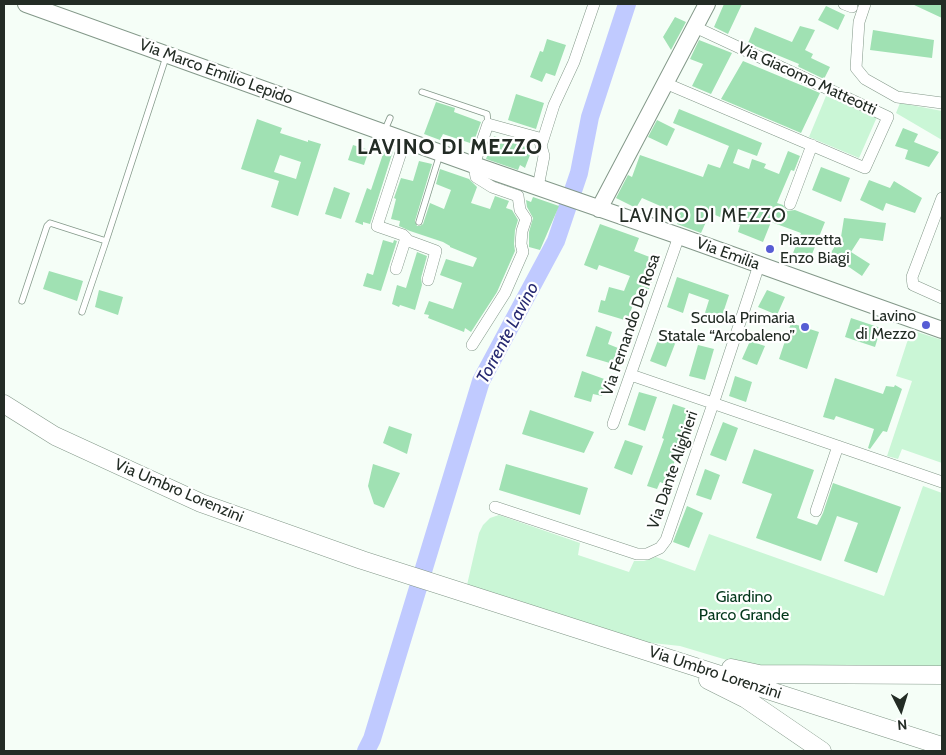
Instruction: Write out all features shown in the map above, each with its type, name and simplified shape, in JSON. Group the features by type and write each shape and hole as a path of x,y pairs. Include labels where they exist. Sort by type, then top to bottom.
{"main road":[{"name":"Via Marco Emilio Lepido","path":"26,4 167,54 387,125 406,140 595,208"},
{"path":"595,208 707,4"},
{"name":"Via Emilia","path":"595,208 942,330"},
{"name":"Via Umbro Lorenzini","path":"4,404 55,436 201,503 362,560 942,746"},
{"path":"654,654 759,674 942,675"},
{"path":"654,654 746,699 822,751"}],"street":[{"path":"541,146 554,105 574,62 594,4"},
{"path":"865,4 859,22 856,68 865,79 897,97 942,103"},
{"name":"Via Giacomo Matteotti","path":"664,83 865,168 888,117 695,27"},
{"path":"888,117 897,97"},
{"path":"472,345 505,293 523,252 521,244 523,239 522,231 526,219 520,210 518,196 492,187 478,178 474,172 474,166 488,124 539,138 544,156 538,187"},
{"path":"406,140 377,226 403,235 406,240 436,251 428,280"},
{"path":"790,204 812,145"},
{"path":"942,198 912,278 913,286 942,298"},
{"name":"Via Fernando De Rosa","path":"614,424 678,236"},
{"path":"396,268 406,240"},
{"name":"Via Dante Alighieri","path":"495,507 637,554 647,554 660,548 666,540 714,404 759,265"},
{"path":"631,375 942,482"},
{"path":"816,511 838,446"}],"lane":[{"path":"82,312 167,54"},
{"path":"422,92 487,114 488,124"},
{"path":"419,222 440,153"},
{"path":"22,302 47,226 50,223 106,241"}],"green space":[{"path":"826,96 877,117 859,158 809,137"},
{"path":"900,103 942,111 942,140 896,113"},
{"path":"911,330 942,340 942,463 902,449 898,459 887,456 912,381 896,376"},
{"name":"Giardino Parco Grande","path":"923,486 942,493 942,673 747,666 680,646 643,642 467,585 479,533 483,525 490,518 499,515 580,543 578,555 629,572 634,561 644,561 656,557 695,571 709,534 884,596"}],"building":[{"path":"724,4 742,4 728,34 714,27"},
{"path":"912,4 942,4 942,18"},
{"path":"826,6 845,15 838,30 818,20"},
{"path":"675,17 686,22 671,50 663,37"},
{"path":"800,26 815,30 805,50 813,54 811,58 830,67 824,79 799,67 799,64 748,43 755,27 792,42"},
{"path":"873,30 934,40 932,58 870,50"},
{"path":"547,39 566,45 555,76 546,73 542,82 530,77 540,51 543,52"},
{"path":"699,40 732,53 711,94 692,86 703,64 690,59"},
{"path":"743,61 820,93 801,133 721,99"},
{"path":"516,94 544,103 536,129 508,120"},
{"path":"436,102 455,108 454,112 481,122 473,144 443,134 440,140 424,134"},
{"path":"679,109 762,143 757,156 738,149 733,163 749,169 752,159 766,164 764,168 779,174 788,151 800,156 794,171 791,170 777,203 783,205 787,211 795,210 825,222 810,259 793,253 801,233 771,222 763,242 738,232 740,225 710,213 701,233 677,224 681,215 642,198 636,208 616,198 628,175 632,177 640,155 703,177 708,164 720,168 729,146 673,123"},
{"path":"257,119 282,128 280,133 321,144 298,216 271,207 279,181 241,169","holes":["280,155 301,162 296,179 274,172"]},
{"path":"657,120 675,129 667,146 648,137"},
{"path":"903,128 918,134 914,142 939,152 929,167 905,159 908,150 895,146"},
{"path":"494,136 526,147 524,152 530,155 525,168 520,165 518,170 486,159"},
{"path":"353,145 369,150 364,165 348,160"},
{"path":"385,148 393,151 370,224 363,222 363,225 355,222 367,188 371,190"},
{"path":"419,161 432,164 415,221 417,226 423,224 430,203 444,209 451,190 436,184 440,169 469,179 477,187 471,203 490,209 495,196 509,201 506,208 512,210 518,220 515,230 515,251 497,292 471,332 465,328 464,332 428,318 429,315 424,314 429,301 453,309 462,283 440,275 446,259 473,267 477,258 450,247 443,242 410,231 399,226 400,221 391,219 396,199 394,198 401,178 413,181"},
{"path":"821,167 850,178 841,202 812,190"},
{"path":"869,180 890,188 894,181 922,198 915,213 886,203 883,211 860,200"},
{"path":"334,187 350,193 341,219 325,214"},
{"path":"533,197 559,206 540,250 529,247 529,232 533,218 527,207 526,200 531,202"},
{"path":"844,218 886,223 883,241 860,238 851,252 870,264 862,276 830,254 841,237"},
{"path":"600,224 639,238 634,251 660,261 647,294 637,290 628,321 598,312 601,300 605,301 609,287 624,291 630,276 599,265 597,270 584,265"},
{"path":"383,240 393,243 394,240 397,241 381,291 363,286 367,273 373,275"},
{"path":"417,252 427,256 415,310 392,304 397,285 406,288"},
{"path":"49,271 83,281 77,301 43,289"},
{"path":"677,277 729,295 719,325 703,319 709,300 689,293 683,313 667,307"},
{"path":"99,290 123,297 118,315 95,307"},
{"path":"767,290 785,297 777,315 758,307"},
{"path":"851,318 881,328 875,347 845,337"},
{"path":"791,323 819,332 807,369 779,359"},
{"path":"596,326 612,332 608,344 618,348 613,364 586,356"},
{"path":"662,330 678,336 666,367 650,361"},
{"path":"750,341 765,346 757,365 742,359"},
{"path":"698,345 714,349 705,380 689,376"},
{"path":"582,371 607,380 602,396 593,394 591,402 574,397"},
{"path":"735,376 752,382 746,402 729,396"},
{"path":"835,378 883,394 886,386 894,387 895,385 902,389 887,432 883,431 870,449 868,448 874,429 836,416 834,420 823,417"},
{"path":"639,392 657,397 645,431 628,425"},
{"path":"673,404 691,410 667,485 660,482 657,489 647,486 664,439 662,438"},
{"path":"530,410 594,432 584,453 522,434"},
{"path":"723,422 738,428 726,461 710,455"},
{"path":"389,426 412,434 407,454 383,443"},
{"path":"625,440 643,446 632,475 614,468"},
{"path":"754,449 814,470 797,518 817,525 833,483 901,507 877,573 844,561 858,523 837,516 821,561 756,538 772,494 742,483"},
{"path":"373,464 400,473 384,508 374,504 368,486"},
{"path":"506,464 588,488 580,515 499,490"},
{"path":"705,469 720,475 711,500 696,495"},
{"path":"687,506 703,513 689,548 673,542"}],"waterway":[{"name":"Torrente Lavino","path":"366,751 372,739 481,381 556,241 579,173 590,117 627,4"}],"place":[{"name":"Piazzetta Enzo Biagi","path":"770,249"},
{"name":"Lavino di Mezzo","path":"926,325"},
{"name":"Scuola Primaria Statale “Arcobaleno”","path":"805,327"}],"district":[{"name":"LAVINO DI MEZZO","path":"450,148"},
{"name":"LAVINO DI MEZZO","path":"703,216"}]}
